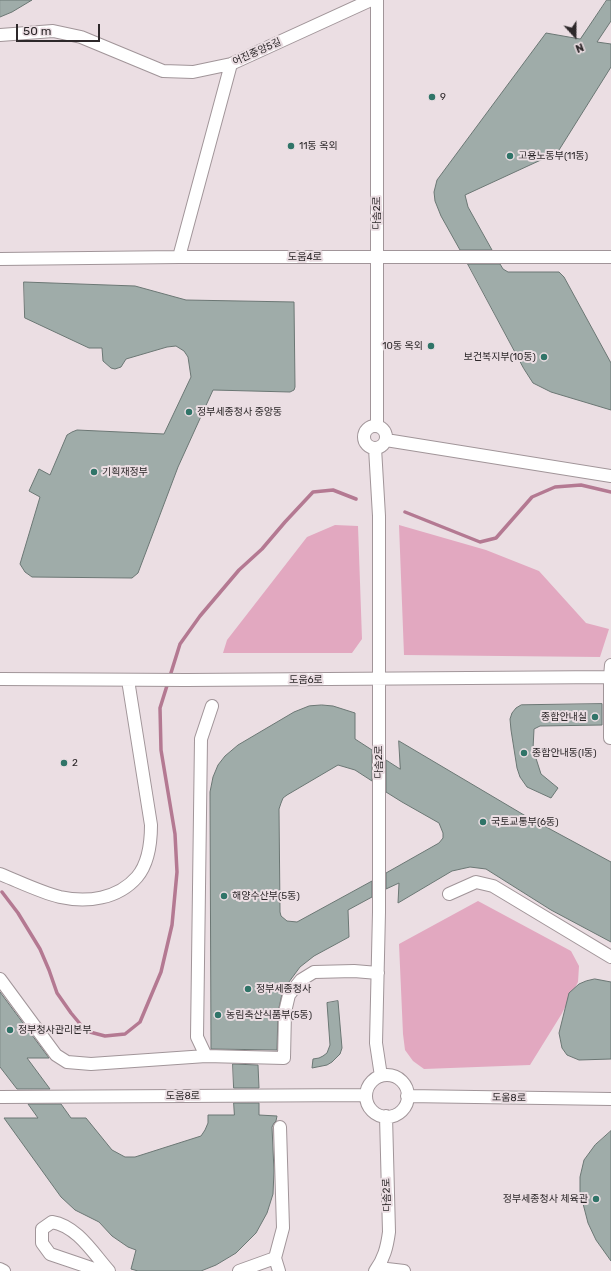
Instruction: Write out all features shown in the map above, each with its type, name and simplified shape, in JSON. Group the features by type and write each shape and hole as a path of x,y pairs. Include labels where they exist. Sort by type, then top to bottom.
{"street":[{"name":"어진중앙5길","path":"0,35 53,31 81,37 163,71 193,72 231,64 371,0"},
{"name":"다솜2로","path":"377,0 377,425"},
{"path":"179,257 231,64"},
{"name":"도움4로","path":"0,259 179,257 611,257"},
{"path":"377,425 384,428 387,436 386,440 382,446 375,448 368,446 364,432 369,427 377,425"},
{"path":"386,440 611,476"},
{"name":"다솜2로","path":"375,448 379,516 379,912 376,1043 381,1076"},
{"path":"610,738 611,665"},
{"name":"도움6로","path":"0,679 379,680 610,677"},
{"path":"0,874 45,892 61,897 76,899 102,898 115,894 137,877 143,866 148,851 151,838 151,825 128,680"},
{"path":"206,1056 197,1037 201,739 212,706"},
{"path":"449,894 476,882 493,886 611,957"},
{"path":"0,979 56,1055 67,1062 91,1064 206,1056 284,1058 285,1012 289,995 301,980 314,972 354,971 378,973"},
{"path":"381,1076 394,1076 404,1084 406,1090 406,1103 403,1108 392,1115 380,1115 374,1112 366,1101 367,1090 372,1081 381,1076"},
{"name":"도움8로","path":"0,1097 366,1095"},
{"name":"도움8로","path":"407,1096 611,1099"},
{"name":"다솜2로","path":"375,1271 381,1263 387,1248 386,1116"},
{"path":"279,1271 275,1258 283,1228 280,1127"},
{"path":"100,1271 50,1254 42,1243 42,1229 52,1222 59,1223 80,1236 109,1271"},
{"path":"239,1271 275,1258"},
{"path":"0,1269 4,1271"},
{"path":"385,1271 387,1269 404,1271"}],"shaded area":[{"path":"335,525 358,526 362,639 352,653 223,653 227,640 307,537"},
{"path":"399,525 486,550 539,571 586,623 609,629 600,657 404,655"},
{"path":"478,901 571,951 579,966 578,982 561,1015 530,1065 424,1069 413,1061 405,1050 399,944"}],"building":[{"path":"0,0 32,0 12,12 0,17"},
{"path":"607,0 611,0 611,21 597,42 611,44 611,67 556,153 465,195 468,207 492,250 460,250 441,216 435,201 434,192 437,180 546,33 580,39"},
{"path":"468,264 500,264 503,269 508,272 559,272 564,277 611,363 611,410 551,392 533,383"},
{"name":"정부세종청사 중앙동","path":"24,282 135,286 186,300 294,302 294,390 290,392 213,390 178,467 138,573 132,578 32,577 25,572 20,564 40,497 29,491 39,469 50,475 67,435 72,432 77,430 164,434 191,377 188,357 184,351 176,346 167,347 126,359 121,367 115,369 111,368 103,361 102,348 89,348 25,318"},
{"name":"종합안내동(I동)","path":"602,704 602,725 540,726 534,729 533,749 541,774 558,788 551,798 527,787 520,777 517,768 511,730 510,719 516,708 521,705"},
{"path":"309,706 333,706 355,713 355,739 372,750 372,781 355,770 338,765 283,798 279,809 281,916 287,921 297,922 372,881 372,897 348,910 349,937 314,956 300,967 283,990 278,1012 277,1050 211,1049 210,792 213,777 218,765 225,756 238,745 294,712"},
{"path":"399,741 524,815 611,862 611,942 551,910 486,869 470,867 452,871 398,903 399,883 386,889 386,873 439,843 443,838 443,833 439,823 386,792 386,760 400,769"},
{"path":"595,979 611,982 611,1059 579,1060 567,1055 562,1048 559,1033 569,993 579,984"},
{"path":"0,992 49,1058 27,1058 50,1089 17,1089 0,1067"},
{"path":"338,1001 342,1048 340,1054 327,1065 312,1068 313,1059 319,1058 327,1053 330,1045 327,1003"},
{"path":"233,1064 258,1065 259,1088 234,1088"},
{"path":"234,1103 259,1103 259,1115 277,1116 272,1127 274,1171 273,1194 267,1213 256,1233 236,1253 216,1265 201,1271 138,1271 131,1269 136,1250 128,1247 112,1236 99,1222 75,1210 61,1197 4,1118 38,1118 28,1104 61,1104 71,1118 86,1118 112,1150 125,1157 135,1157 201,1136 208,1123 208,1115 234,1115"},
{"name":"정부세종청사 체육관","path":"611,1131 611,1261 596,1240 588,1223 580,1192 580,1177 584,1160 595,1145"}],"waterway":[{"path":"405,512 480,542 496,538 532,497 555,487 581,485 611,492"},
{"path":"2,892 18,913 40,949 57,993 86,1031 105,1036 125,1034 140,1022 161,972 172,925 177,872 175,834 161,750 160,708 180,644 200,616 239,570 262,549 313,492 333,490 356,499"}],"place":[{"name":"9","path":"432,97"},
{"name":"11동 옥외","path":"291,146"},
{"name":"고용노동부(11동)","path":"510,156"},
{"name":"10동 옥외","path":"431,346"},
{"name":"보건복지부(10동)","path":"544,357"},
{"name":"정부세종청사 중앙동","path":"189,412"},
{"name":"기획재정부","path":"94,472"},
{"name":"종합안내실","path":"595,717"},
{"name":"종합안내동(I동)","path":"524,753"},
{"name":"2","path":"64,763"},
{"name":"국토교통부(6동)","path":"483,822"},
{"name":"해양수산부(5동)","path":"224,896"},
{"name":"정부세종청사","path":"248,989"},
{"name":"농림축산식품부(5동)","path":"218,1015"},
{"name":"정부청사관리본부","path":"10,1030"},
{"name":"정부세종청사 체육관","path":"596,1199"}]}
